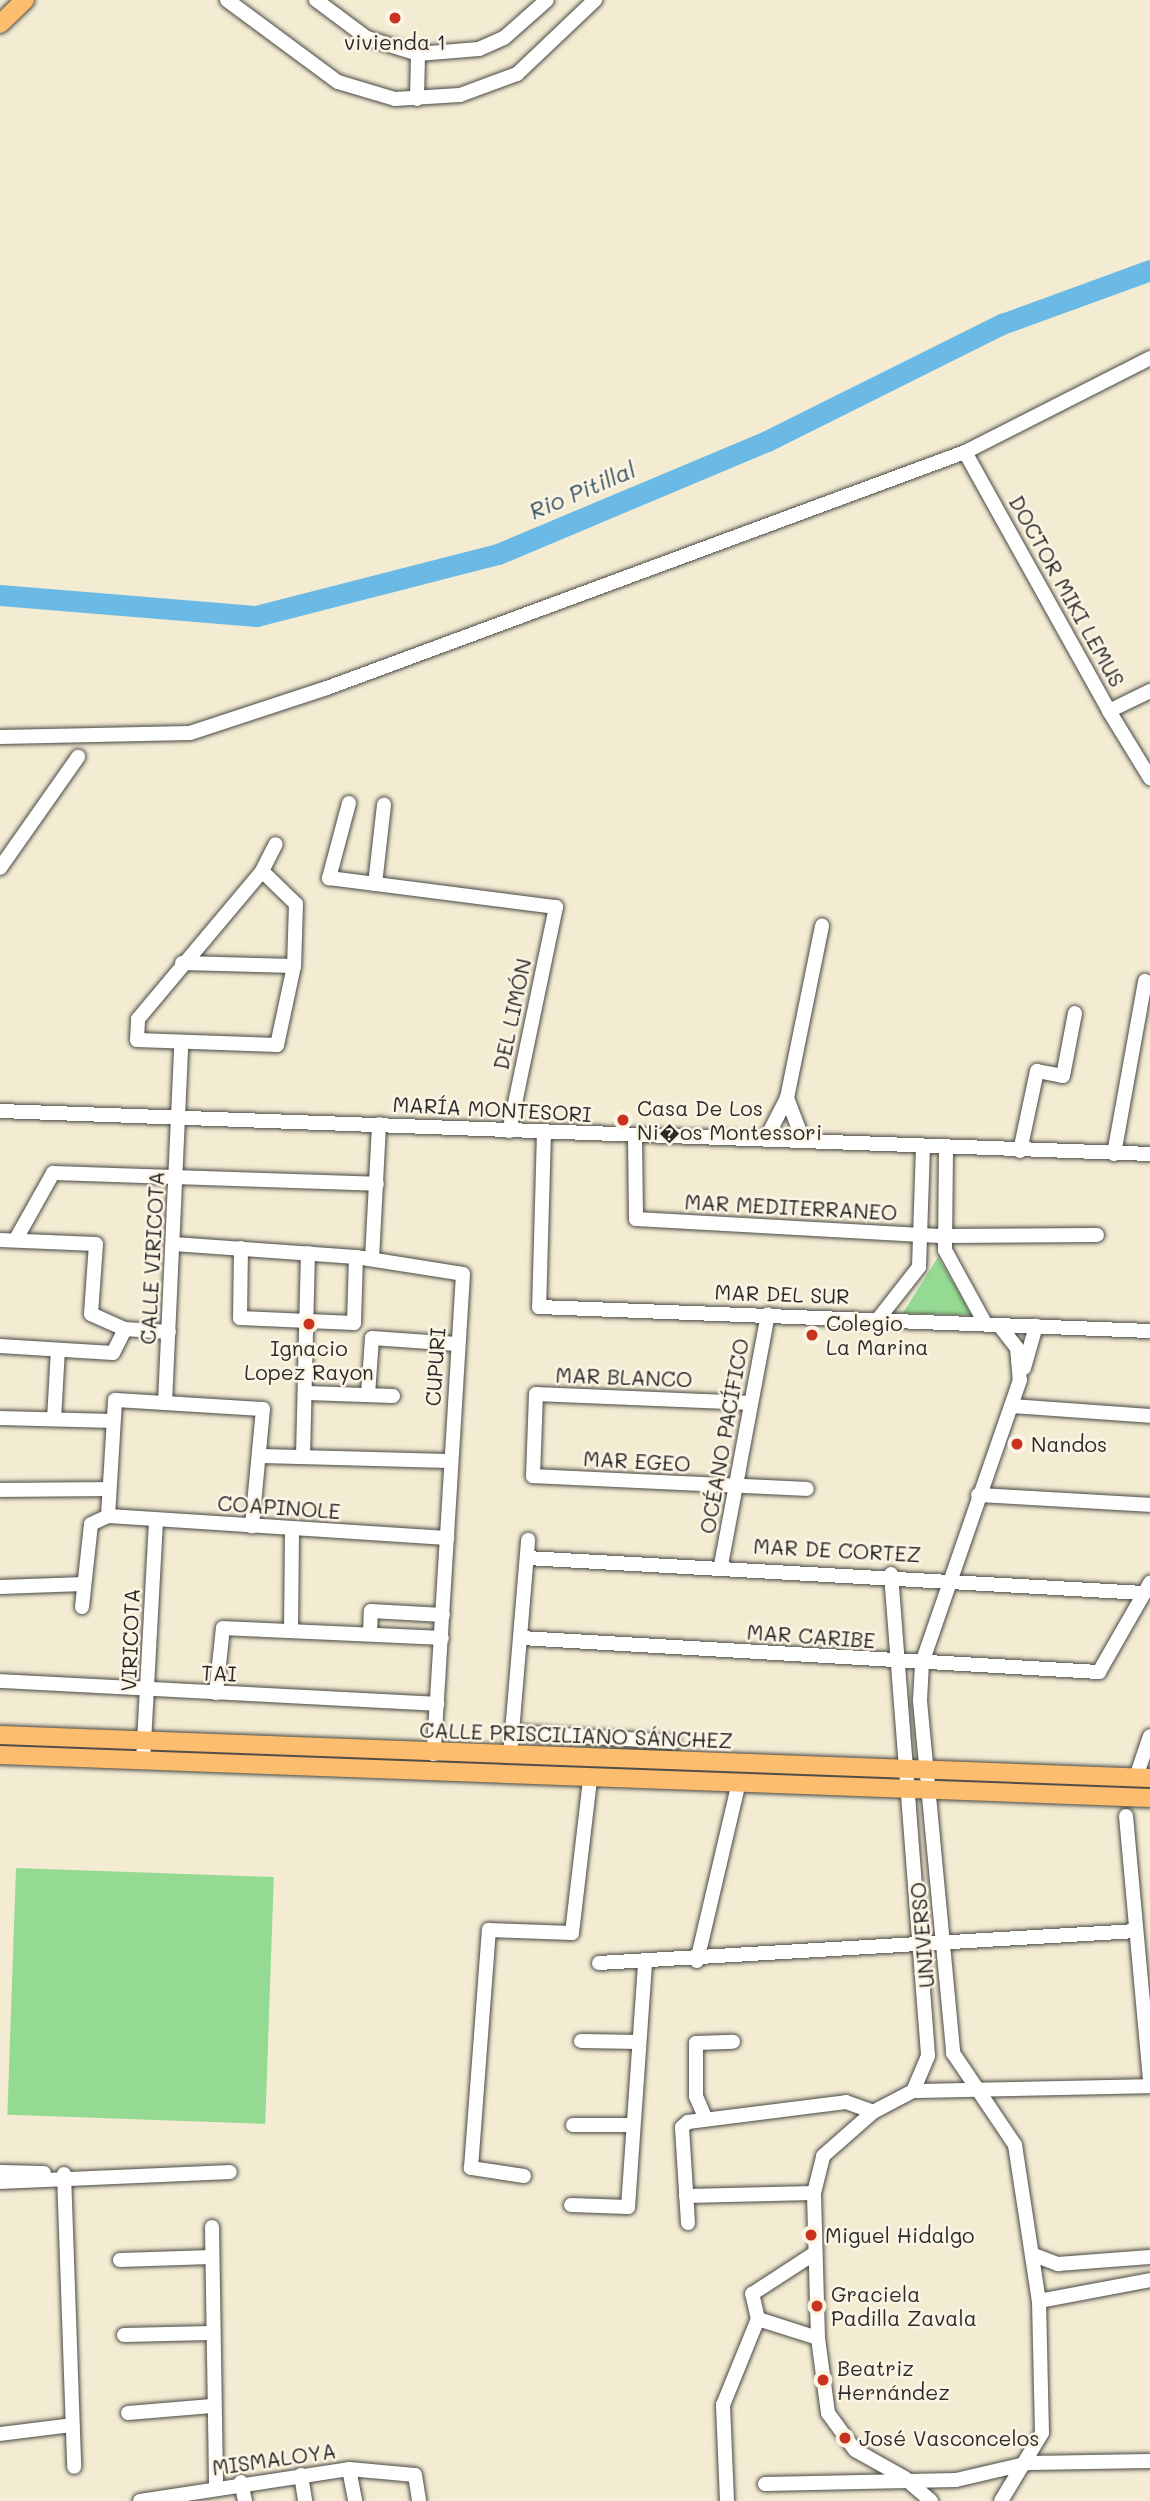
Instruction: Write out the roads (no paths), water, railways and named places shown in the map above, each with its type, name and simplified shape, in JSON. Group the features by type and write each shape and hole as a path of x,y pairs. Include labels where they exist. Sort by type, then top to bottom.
{"main road":[{"path":"0,24 26,0"},
{"name":"CALLE PRISCILIANO SÁNCHEZ","path":"0,1735 435,1754 1143,1778"},
{"name":"CALLE PRISCILIANO SÁNCHEZ","path":"0,1755 738,1786 1150,1798"}],"street":[{"path":"227,0 338,82 417,99 460,95 517,74 595,0"},
{"path":"316,0 367,38 418,54 479,49 504,38 547,0"},
{"path":"417,99 418,54"},
{"path":"0,737 190,733 965,452 1150,358"},
{"name":"DOCTOR MIKI LEMUS","path":"965,452 1109,711 1150,691"},
{"path":"1109,711 1150,778"},
{"path":"0,869 78,757"},
{"path":"349,803 329,878 375,884 384,806"},
{"path":"262,871 296,904 294,966 277,1045 181,1045 137,1040 133,1029 183,963 262,871 276,844"},
{"name":"DEL LIMÓN","path":"375,884 556,907 509,1131"},
{"path":"766,1139 787,1098 821,926"},
{"path":"183,963 294,966"},
{"path":"1114,1154 1145,981"},
{"path":"1020,1151 1037,1071 1063,1076 1075,1013"},
{"name":"CALLE VIRICOTA","path":"165,1403 179,1175 177,1116 181,1045"},
{"path":"787,1098 803,1140"},
{"name":"MARÍA MONTESORI","path":"0,1111 803,1140 946,1150 1150,1154"},
{"path":"372,1259 379,1124"},
{"name":"MAR DEL SUR","path":"544,1132 539,1307 880,1318 1150,1331"},
{"name":"MAR MEDITERRANEO","path":"635,1136 636,1219 944,1236 1097,1235"},
{"path":"880,1318 914,1280 920,1235 923,1149"},
{"path":"946,1150 944,1236 958,1282 992,1324 1017,1348 1020,1380"},
{"path":"16,1238 53,1173 179,1175 377,1184"},
{"path":"0,1240 16,1238 96,1244 91,1314 125,1329 169,1332"},
{"name":"CUPURI","path":"174,1244 356,1257 463,1274 435,1754"},
{"path":"241,1248 240,1318 354,1323 356,1257"},
{"path":"303,1456 307,1393 308,1253"},
{"name":"OCÉANO PACÍFICO","path":"721,1565 738,1487 768,1314"},
{"path":"926,1770 922,1663 949,1577 1012,1406 1036,1326"},
{"path":"0,1346 114,1353 125,1329"},
{"path":"368,1395 372,1338 457,1344"},
{"path":"54,1419 58,1350"},
{"path":"307,1393 393,1396"},
{"name":"MAR BLANCO","path":"533,1476 536,1394 751,1403"},
{"path":"82,1607 91,1524 108,1516 115,1401 263,1409 252,1525"},
{"path":"1012,1406 1150,1416"},
{"path":"0,1418 113,1421"},
{"path":"260,1456 450,1461"},
{"name":"MAR EGEO","path":"533,1476 807,1489"},
{"path":"0,1490 110,1489"},
{"path":"978,1495 1150,1505"},
{"name":"COAPINOLE","path":"108,1516 447,1538"},
{"name":"VIRICOTA","path":"143,1761 149,1691 156,1520"},
{"path":"290,1629 292,1529"},
{"path":"510,1756 528,1540"},
{"name":"MAR DE CORTEZ","path":"527,1558 721,1565 1147,1588"},
{"path":"891,1574 902,1769"},
{"path":"0,1587 84,1584"},
{"name":"MAR CARIBE","path":"521,1638 1099,1672 1147,1588"},
{"path":"370,1634 371,1611 443,1615"},
{"path":"216,1693 223,1628 442,1638"},
{"name":"TAI","path":"0,1681 149,1691 437,1704"},
{"path":"513,1732 674,1742"},
{"path":"1143,1778 1150,1736"},
{"name":"UNIVERSO","path":"902,1769 922,1948 928,2056 913,2091"},
{"name":"UNIVERSO","path":"926,1770 953,2053 976,2091 1015,2144 1034,2255 1039,2301 1042,2433 1029,2463"},
{"path":"524,2176 471,2168 489,1930 572,1933 590,1780"},
{"path":"697,1961 738,1786"},
{"path":"931,2501 905,2478 855,2450 836,2430 828,2413 818,2338 814,2193 824,2156 873,2112 913,2091 976,2091 1150,2083 1126,1816"},
{"path":"598,1963 697,1961 922,1948 1136,1931"},
{"path":"571,2206 628,2207 631,2125 645,1962"},
{"path":"581,2042 639,2042"},
{"path":"704,2115 696,2096 696,2043 733,2042"},
{"path":"928,2056 953,2053"},
{"path":"688,2223 682,2127 704,2115 846,2102 873,2112"},
{"path":"573,2125 631,2125"},
{"path":"0,2172 64,2179"},
{"path":"0,2182 230,2172"},
{"path":"64,2179 74,2467"},
{"path":"686,2196 814,2193"},
{"path":"212,2227 212,2406 216,2487"},
{"path":"727,2501 723,2405 758,2319 752,2294 815,2253"},
{"path":"1034,2255 1058,2264 1150,2257"},
{"path":"120,2260 212,2257"},
{"path":"1039,2301 1150,2280"},
{"path":"758,2319 818,2338"},
{"path":"124,2335 211,2333"},
{"path":"128,2413 212,2406"},
{"path":"0,2434 72,2425"},
{"path":"765,2484 978,2477 1029,2463 1150,2461"},
{"path":"1001,2501 1029,2463"},
{"path":"349,2469 355,2501"},
{"name":"MISMALOYA","path":"140,2501 190,2497 216,2487 241,2482 349,2469 415,2475 419,2501"},
{"path":"301,2475 305,2501"},
{"path":"241,2482 245,2501"}],"waterway":[{"name":"Rio Pitillal","path":"0,595 256,616 498,554 767,441 1002,324 1150,270"}],"place":[{"name":"vivienda 1","path":"395,18"},
{"name":"Casa De Los Ni�os Montessori","path":"623,1120"},
{"name":"Ignacio Lopez Rayon","path":"309,1324"},
{"name":"Colegio La Marina","path":"812,1335"},
{"name":"Nandos","path":"1017,1444"},
{"name":"Miguel Hidalgo","path":"811,2235"},
{"name":"Graciela Padilla Zavala","path":"817,2306"},
{"name":"Beatriz Hernández","path":"823,2380"},
{"name":"José Vasconcelos","path":"845,2438"}]}
